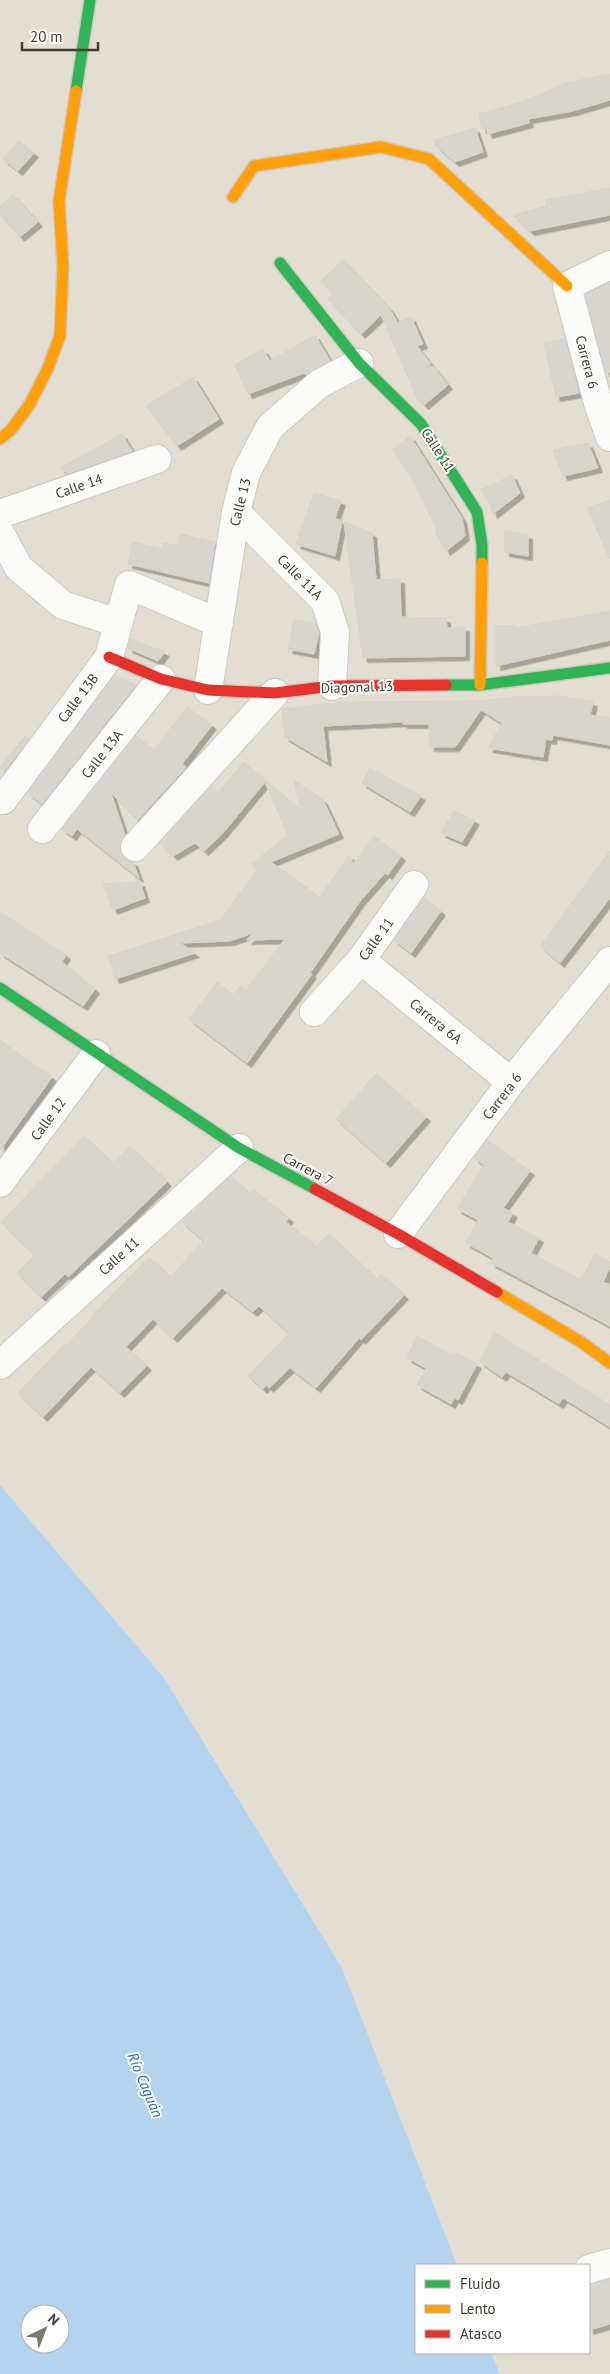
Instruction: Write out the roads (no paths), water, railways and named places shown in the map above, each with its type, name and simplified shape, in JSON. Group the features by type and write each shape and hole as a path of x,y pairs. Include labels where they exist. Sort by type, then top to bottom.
{"street":[{"path":"0,439 11,430 30,404 48,368 60,336 63,266 59,201 90,0"},
{"path":"233,197 254,166 381,147 429,159 567,286 610,265"},
{"name":"Calle 11","path":"280,263 359,364 421,424 477,512 482,545 480,685"},
{"name":"Carrera 6","path":"567,286 604,402 610,437"},
{"name":"Calle 13","path":"208,690 236,512 246,473 270,427 320,384 359,364"},
{"name":"Calle 14","path":"0,514 157,459"},
{"name":"Calle 11A","path":"236,512 325,601 336,632 332,686"},
{"path":"0,533 19,568 63,606 118,623"},
{"name":"Calle 13B","path":"3,800 109,657 129,585 219,623"},
{"name":"Diagonal 13","path":"109,657 161,679 208,690 275,693 332,686 480,685 610,668"},
{"name":"Calle 13A","path":"42,829 161,679"},
{"path":"135,848 275,693"},
{"name":"Calle 11","path":"314,1012 361,960 414,885"},
{"name":"Carrera 6A","path":"361,960 511,1082"},
{"name":"Carrera 6","path":"398,1234 511,1082 610,960"},
{"name":"Carrera 7","path":"0,988 239,1148 398,1234 581,1342 610,1363"},
{"name":"Calle 12","path":"0,1183 96,1054"},
{"name":"Calle 11","path":"0,1365 239,1148"},
{"path":"590,2269 610,2263"}],"water":[{"name":"Río Caguán","path":"0,1485 164,1678 342,1968 457,2264 415,2264 415,2354 491,2354 500,2374 0,2374"}]}
